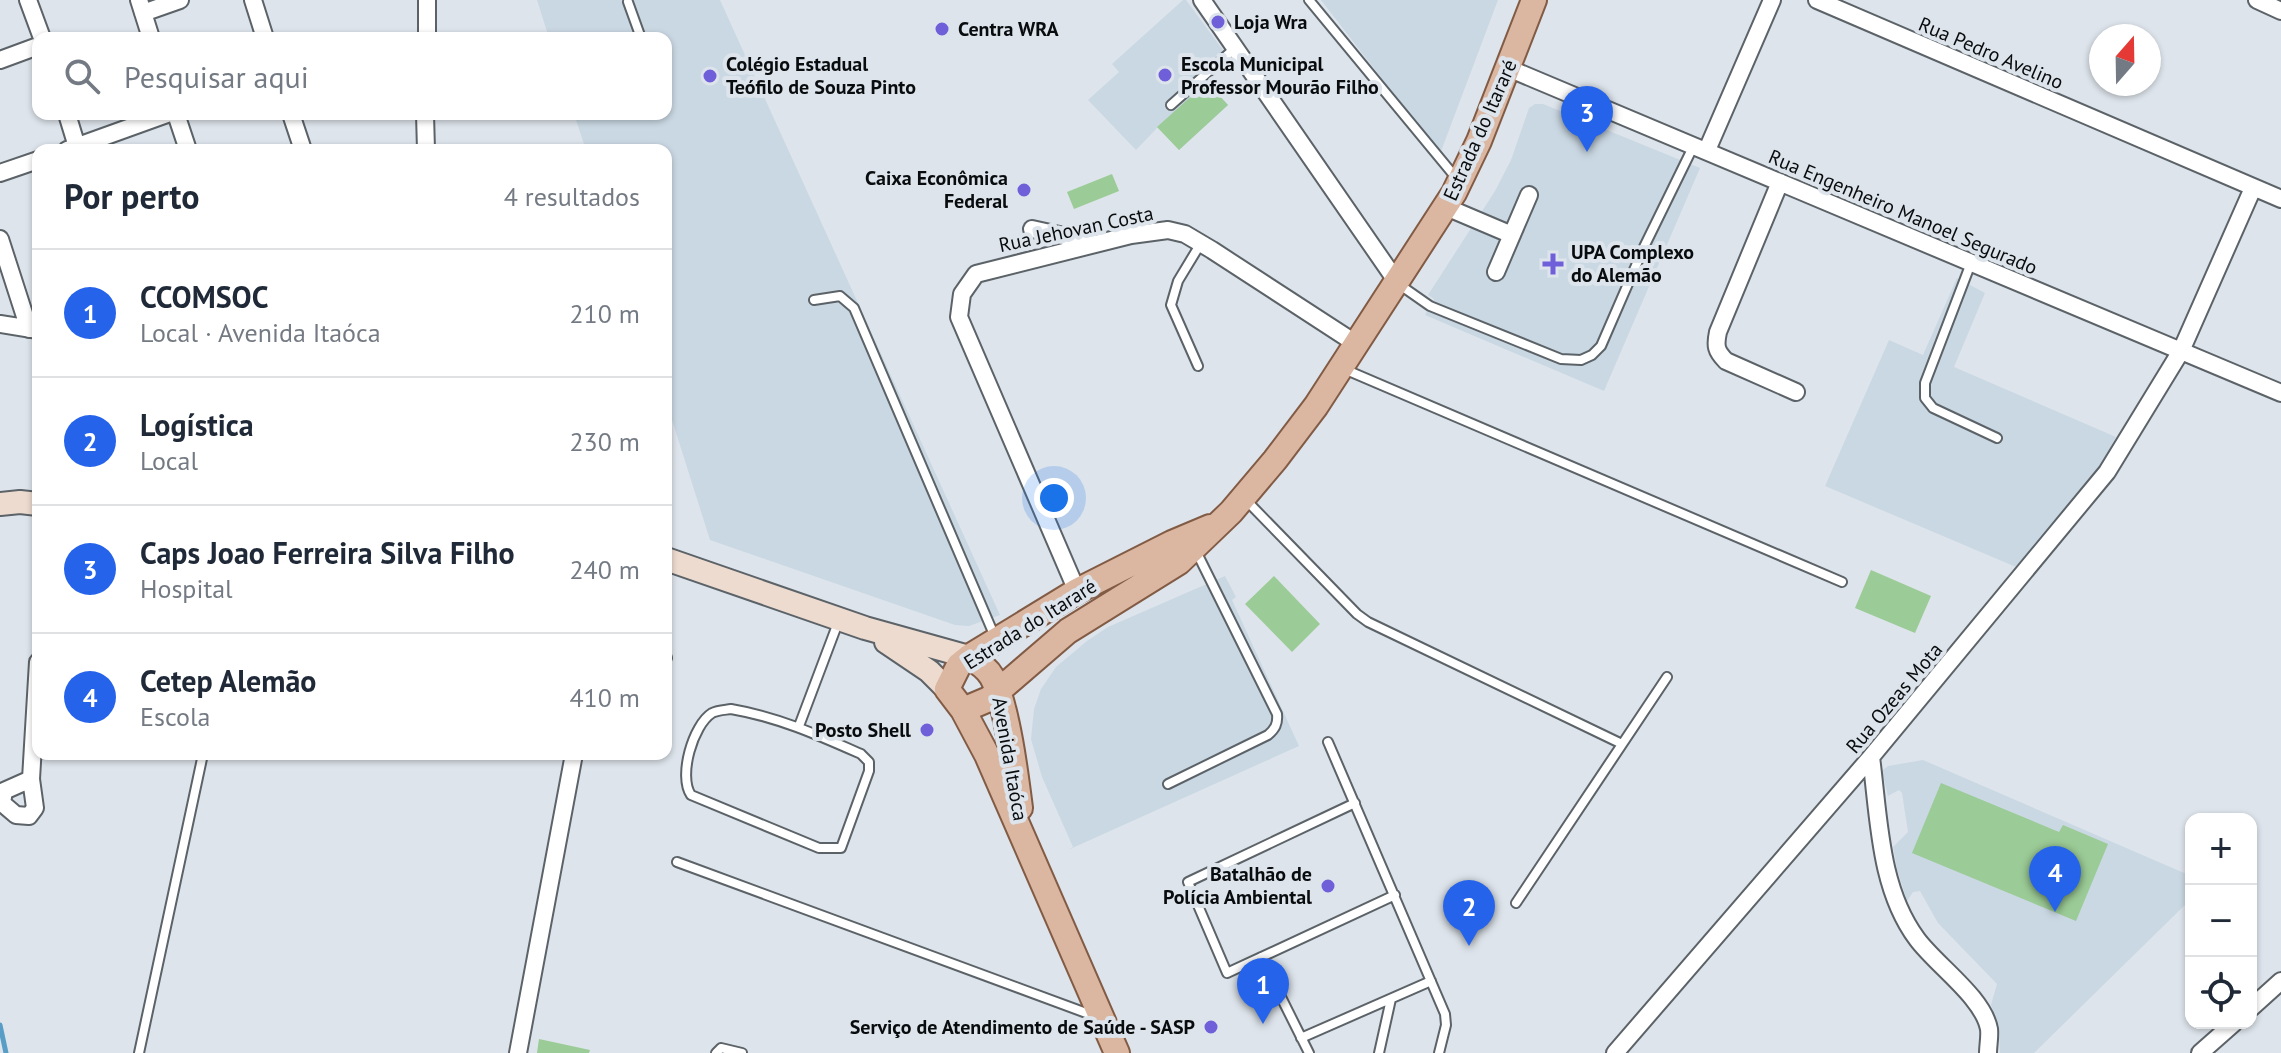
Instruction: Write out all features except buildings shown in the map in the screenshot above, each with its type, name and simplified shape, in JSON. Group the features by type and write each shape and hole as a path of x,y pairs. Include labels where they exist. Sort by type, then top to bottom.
{"main road":[{"name":"Estrada do Itararé","path":"1192,543 1077,591 969,657 959,665 947,689 963,710 983,703 1068,631 1161,575 1243,498 1316,406 1446,207 1460,182 1534,0"},
{"path":"672,561 865,628 969,657"},
{"path":"865,628 929,671 947,689"},
{"name":"Avenida Itaóca","path":"969,657 986,669 999,692 1023,836"},
{"name":"Avenida Itaóca","path":"963,710 987,755 1117,1053"}],"street":[{"path":"28,0 40,32"},
{"path":"149,32 141,6 180,0"},
{"path":"253,0 263,32"},
{"path":"427,0 427,32"},
{"path":"1202,0 1397,282"},
{"path":"1701,148 1772,0"},
{"name":"Rua Pedro Avelino","path":"1817,0 2281,199"},
{"path":"2257,0 2281,11"},
{"path":"0,60 32,48"},
{"name":"Rua Engenheiro Manoel Segurado","path":"1508,68 2281,393"},
{"path":"68,120 73,144"},
{"path":"87,144 151,120"},
{"path":"178,120 186,144"},
{"path":"293,120 301,144"},
{"path":"425,120 426,144"},
{"path":"0,173 32,162"},
{"path":"1780,182 1715,345 1726,361 1796,392"},
{"name":"Rua Ozeas Mota","path":"1615,1053 1871,757 2107,472 2181,351 2253,188"},
{"path":"1496,272 1529,195"},
{"path":"1446,207 1512,235"},
{"path":"1032,229 1097,243"},
{"name":"Rua Jehovan Costa","path":"1077,591 959,317 962,294 976,274 1097,243 1168,230 1185,234 1201,243 1355,343"},
{"path":"0,239 32,326"},
{"path":"0,324 32,329"},
{"path":"1871,757 1887,869 1902,918 1928,953 1980,1007 1989,1029 1988,1053"},
{"path":"31,779 32,760"},
{"path":"518,1053 573,760"},
{"path":"2257,1003 2281,981"},
{"path":"2200,1053 2227,1029"}],"lane":[{"path":"1309,0 1460,182"},
{"path":"628,2 639,32"},
{"path":"1171,105 1236,48"},
{"path":"1397,282 1430,306 1548,354 1569,361 1587,358 1601,346 1644,247 1701,148"},
{"path":"1198,366 1171,305 1178,281 1201,243"},
{"path":"1971,262 1925,383 1925,398 1933,408 1997,438"},
{"path":"814,300 840,296 854,308 997,642"},
{"path":"1340,367 1842,582"},
{"path":"1243,498 1361,617 1622,744"},
{"path":"1168,784 1268,735 1278,721 1192,543"},
{"path":"799,726 839,619"},
{"path":"1516,903 1667,677"},
{"path":"731,709 761,714 799,726 861,754 869,762 869,771 841,848 819,848 691,795 685,786 685,773 694,741 702,722 714,711 731,709"},
{"path":"1328,742 1445,1014 1446,1025 1439,1053"},
{"path":"139,1053 202,760"},
{"path":"1355,803 1188,882 1227,973 1395,895"},
{"path":"677,862 1101,1019"},
{"path":"1261,957 1309,1053"},
{"path":"1301,1038 1431,981"},
{"path":"1379,1053 1391,999"},
{"path":"716,1053 721,1048 742,1053"}],"shaded area":[{"path":"537,0 720,0 1000,615 969,626 955,625 710,540 672,420 672,144 584,144 576,120 672,120 672,32 547,32"},
{"name":"Escola Municipal Professor Mourão Filho","path":"1183,0 1223,50 1220,54 1228,63 1207,82 1228,105 1179,150 1158,127 1136,150 1088,100 1119,72 1112,64"},
{"path":"1321,0 1498,0 1440,154 1403,106"},
{"name":"UPA Complexo do Alemão","path":"1543,104 1700,168 1604,391 1425,315 1434,299 1428,295 1495,191 1511,160 1529,108"},
{"path":"1957,278 1985,293 1954,367 2116,437 2099,468 2016,567 1825,486 1889,340 1923,355"},
{"path":"1225,576 1236,597 1232,600 1299,746 1068,850 1073,847 1042,777 1031,739 1034,709 1041,689 1056,667 1108,627"},
{"path":"1923,760 2185,873 2185,905 2034,1053 2000,1053 1999,1027 1991,1005 1997,984 1938,923 1920,891 1913,892 1907,901 1893,847 1908,832 1902,793 1899,790 1888,796 1882,771 1888,766"}],"green space":[{"path":"1207,82 1228,105 1179,150 1157,127"},
{"path":"1112,174 1119,191 1074,209 1067,192"},
{"path":"1871,570 1931,596 1915,633 1855,608"},
{"path":"1274,576 1320,624 1292,652 1245,604"},
{"path":"1941,783 2059,832 2063,825 2108,844 2076,921 1912,853"},
{"path":"539,1039 590,1050 589,1053 537,1053"}],"waterway":[{"path":"0,1025 6,1053"}],"place":[{"name":"Loja Wra","path":"1218,22"},
{"name":"Centra WRA","path":"942,29"},
{"name":"Escola Municipal Professor Mourão Filho","path":"1165,75"},
{"name":"Colégio Estadual Teófilo de Souza Pinto","path":"710,76"},
{"name":"Caps Joao Ferreira Silva Filho","path":"1587,152"},
{"name":"Caixa Econômica Federal","path":"1024,190"},
{"name":"UPA Complexo do Alemão","path":"1553,264"},
{"name":"Posto Shell","path":"927,730"},
{"name":"Batalhão de Polícia Ambiental","path":"1328,886"},
{"name":"Cetep Alemão","path":"2055,912"},
{"name":"Logística","path":"1469,946"},
{"name":"CCOMSOC","path":"1263,1024"},
{"name":"Serviço de Atendimento de Saúde - SASP","path":"1211,1027"}]}
